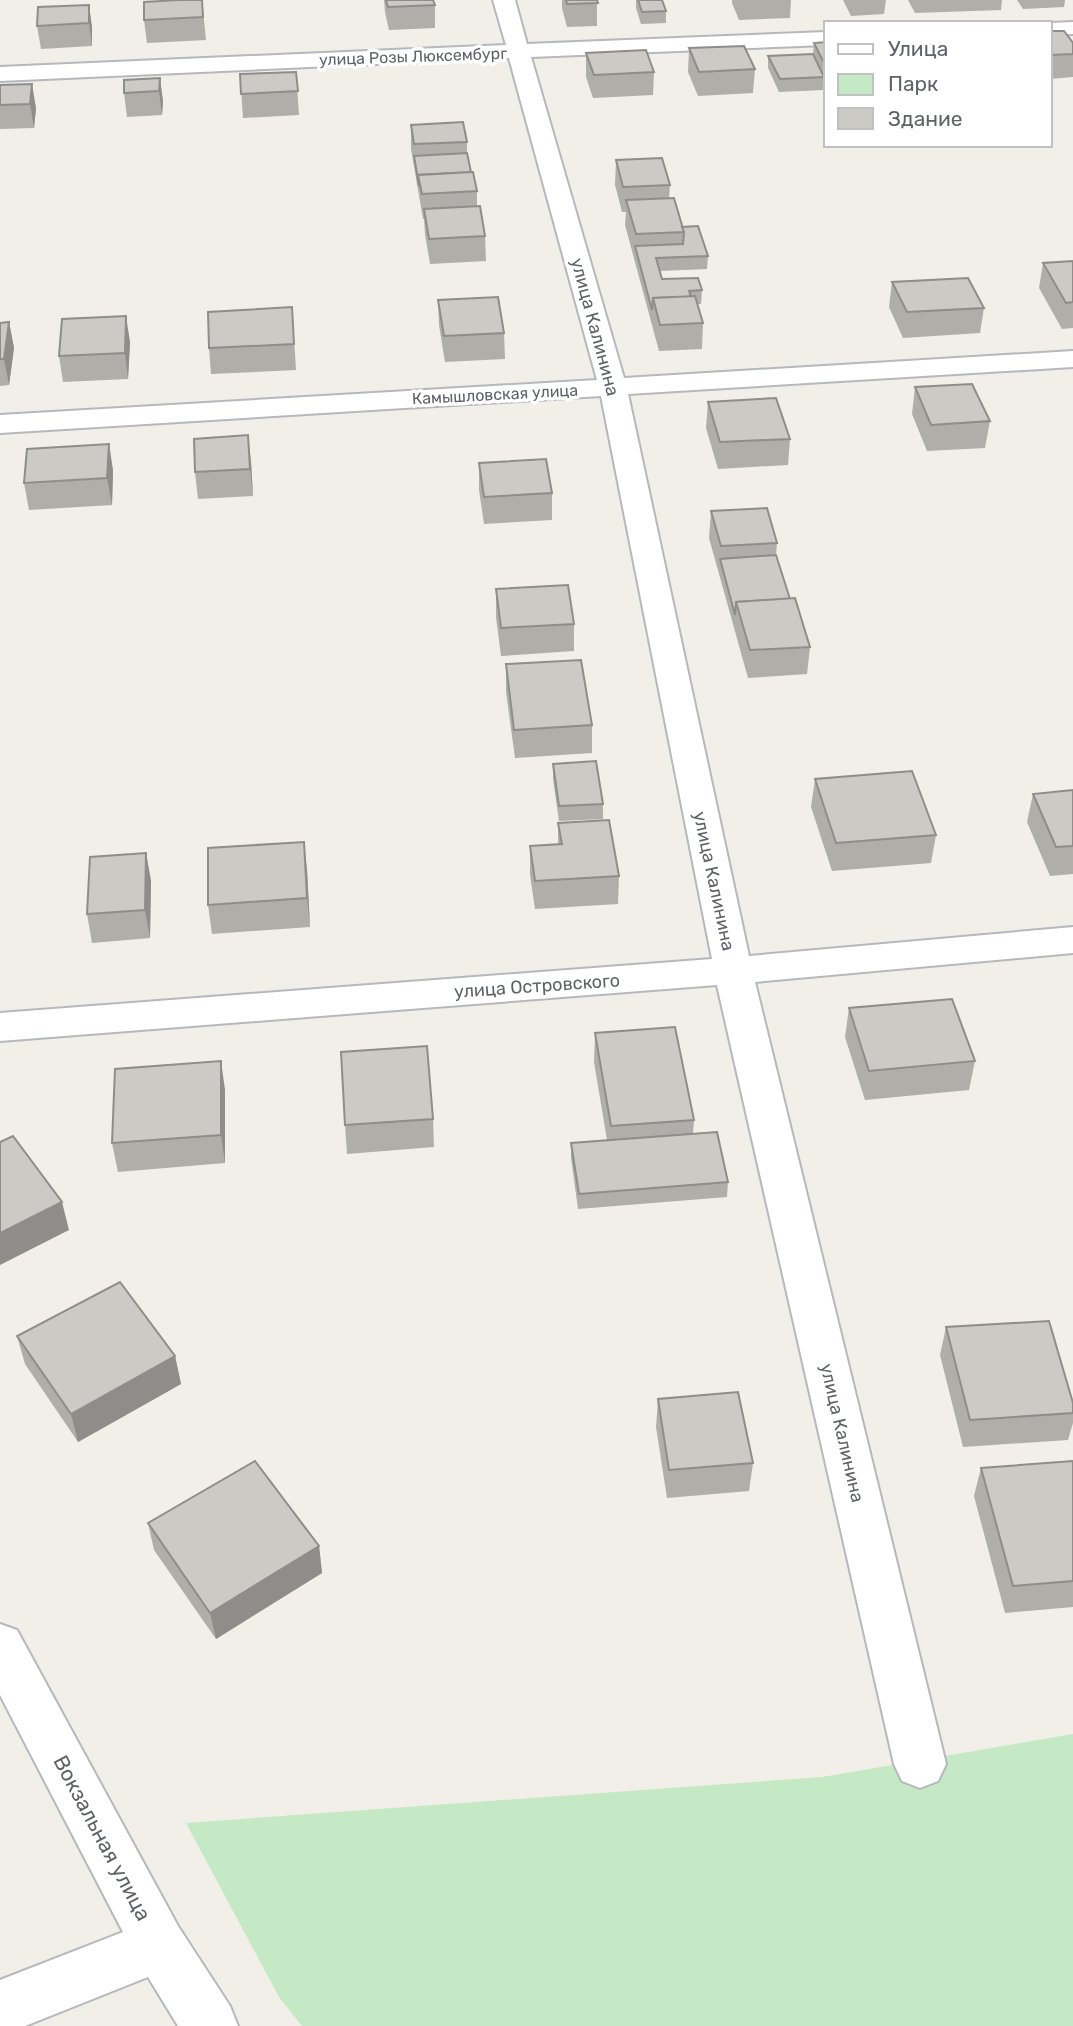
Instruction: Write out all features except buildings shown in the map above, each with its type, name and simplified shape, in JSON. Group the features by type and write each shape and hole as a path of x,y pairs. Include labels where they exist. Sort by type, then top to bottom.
{"street":[{"name":"улица Калинина","path":"504,0 613,387 733,971 920,1763"},
{"path":"1052,29 1073,28"},
{"name":"улица Розы Люксембург","path":"0,74 824,38"},
{"name":"Камышловская улица","path":"0,424 1073,359"},
{"name":"улица Островского","path":"0,1027 733,971 1073,940"},
{"name":"Вокзальная улица","path":"0,1646 159,1945 210,2026"},
{"path":"0,2008 159,1945"}],"green space":[{"path":"1073,1734 1073,2026 302,2026 279,1997 186,1823 822,1777"}]}
